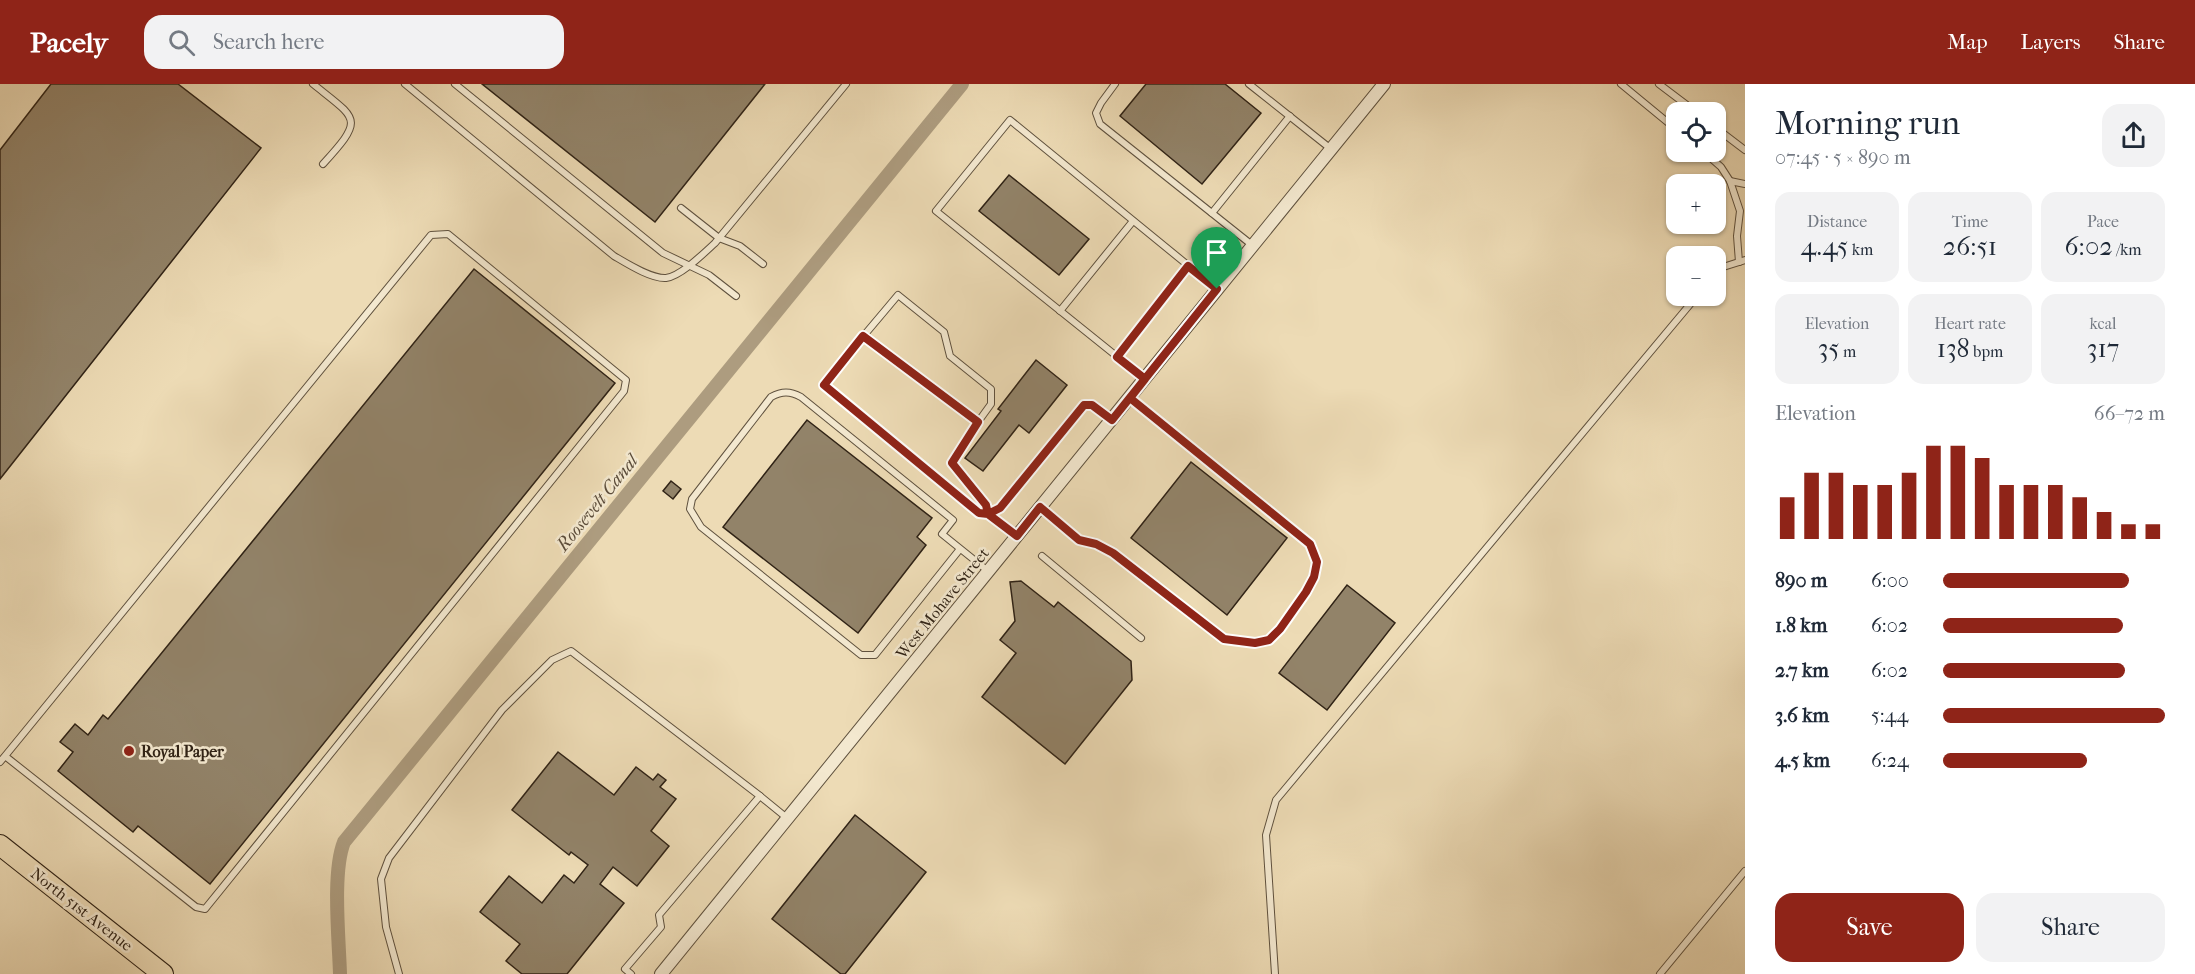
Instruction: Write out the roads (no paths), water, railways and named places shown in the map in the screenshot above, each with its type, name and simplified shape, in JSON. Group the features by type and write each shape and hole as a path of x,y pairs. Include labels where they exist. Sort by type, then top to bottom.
{"main road":[{"name":"North 51st Avenue","path":"0,845 163,974"}],"street":[{"name":"West Mohave Street","path":"661,974 1384,84"}],"lane":[{"path":"313,84 347,111 352,122 344,141 323,164"},
{"path":"405,84 614,256 641,272 666,278 690,266 719,238 846,84"},
{"path":"455,84 663,253 709,275 736,296"},
{"path":"1115,84 1096,113 1100,124 1253,246"},
{"path":"1249,84 1331,149"},
{"path":"1621,84 1666,120"},
{"path":"1659,84 1683,102"},
{"path":"1212,213 1290,116"},
{"path":"1145,379 936,211 943,202 1010,120 1217,289"},
{"path":"1726,136 1745,150"},
{"path":"1715,162 1730,181 1740,211 1737,236 1742,261 1726,266"},
{"path":"1730,181 1745,184"},
{"path":"681,208 719,238 740,246 763,264"},
{"path":"1060,311 1133,221"},
{"path":"0,762 431,235 448,234 626,380 624,391 205,909 196,907 5,756"},
{"path":"1117,357 1188,266"},
{"path":"988,514 986,505 952,463 991,404 991,390 950,356 944,332 898,295 824,385 979,513 988,514 1017,536"},
{"path":"1275,974 1266,835 1276,800 1689,306"},
{"path":"863,336 978,422"},
{"path":"960,549 875,655 866,656 861,655 701,527 690,509 692,499 771,397 779,393 794,393 953,519 942,534 988,571"},
{"path":"1040,507 1079,540 1096,544 1113,553 1224,639 1255,643 1269,640 1280,629 1314,577 1317,562 1310,544 1130,398"},
{"path":"988,514 1000,508 1084,405 1092,405 1112,420"},
{"path":"1042,556 1141,638"},
{"path":"399,974 386,927 381,879 389,858 502,710 552,660 571,651 788,818"},
{"path":"626,972 661,927 659,915 760,796"},
{"path":"1660,974 1745,871"}],"waterway":[{"name":"Roosevelt Canal","path":"340,974 337,888 340,855 344,842 962,84"}],"place":[{"name":"Royal Paper","path":"129,751"}]}
